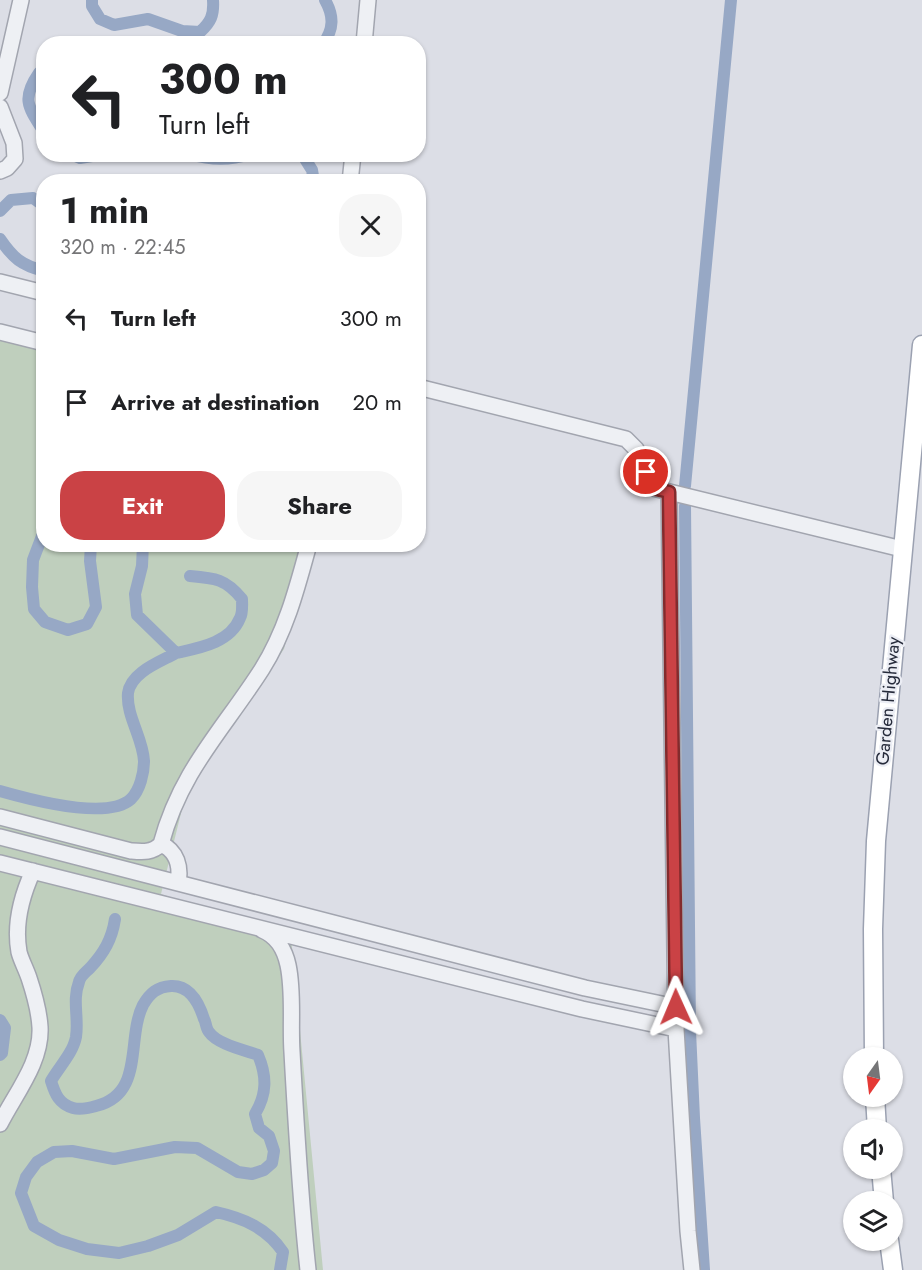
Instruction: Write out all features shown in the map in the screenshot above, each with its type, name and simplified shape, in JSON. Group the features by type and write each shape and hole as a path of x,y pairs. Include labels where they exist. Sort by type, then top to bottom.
{"main road":[{"name":"Garden Highway","path":"874,1047 873,941 876,841 922,345"},
{"path":"890,1251 893,1270"}],"lane":[{"path":"0,93 5,45 21,0"},
{"path":"365,36 368,0"},
{"path":"0,107 14,143 15,159 7,168 0,171"},
{"path":"0,282 36,291"},
{"path":"0,332 36,341"},
{"path":"426,389 626,439 636,449 653,488 903,549"},
{"path":"669,492 676,1029 692,1270"},
{"path":"0,817 130,851 145,852 161,844 178,798 192,770 262,669 275,645 293,603 307,552"},
{"path":"0,837 585,988 676,1007"},
{"path":"161,844 169,848 178,861 180,872 178,883"},
{"path":"0,863 582,1009 676,1029"},
{"path":"0,1124 33,1061 37,1051 40,1028 36,1002 19,952 18,927 24,892 33,871"},
{"path":"243,923 269,933 278,942 288,966 301,1206 308,1270"}],"green space":[{"path":"0,328 36,338 36,552 309,552 284,649 186,793 161,894 291,937 323,1270 0,1270"}],"waterway":[{"path":"92,0 92,6 100,19 114,25 148,19 182,31 200,32 211,18 213,0"},
{"path":"325,0 332,22 327,36"},
{"path":"685,486 731,0"},
{"path":"36,78 28,97 36,119"},
{"path":"307,162 313,174"},
{"path":"0,211 11,200 33,198 36,200"},
{"path":"0,239 18,260 36,268"},
{"path":"685,506 690,1031 704,1270"},
{"path":"36,552 33,560 32,587 34,609 45,622 68,630 87,624 96,607 91,552"},
{"path":"0,791 47,803 86,808 120,805 131,799 137,791 144,761 128,702 128,693 130,686 140,673 176,653 137,615 135,594 142,566 143,552"},
{"path":"176,653 221,639 235,626 242,614 242,599 231,587 213,579 190,576"},
{"path":"115,919 112,933 103,951 83,974 77,989 76,1037 69,1054 51,1081 58,1098 64,1104 79,1109 111,1100 122,1090 132,1064 135,1033 143,1005 158,989 178,986 193,996 208,1031 213,1036 231,1046 258,1055 263,1070 264,1092 255,1114 259,1128 269,1136 274,1151 272,1163 264,1170 252,1174 238,1172 197,1148 175,1147 114,1159 72,1151 54,1152 37,1162 26,1177 21,1193 34,1226 59,1240 87,1249 119,1253 178,1235 216,1212 236,1217 270,1236 283,1252 280,1270"},
{"path":"0,1020 5,1028 0,1055"}],"route":[{"path":"646,472 653,488 669,492 676,1007"}]}
